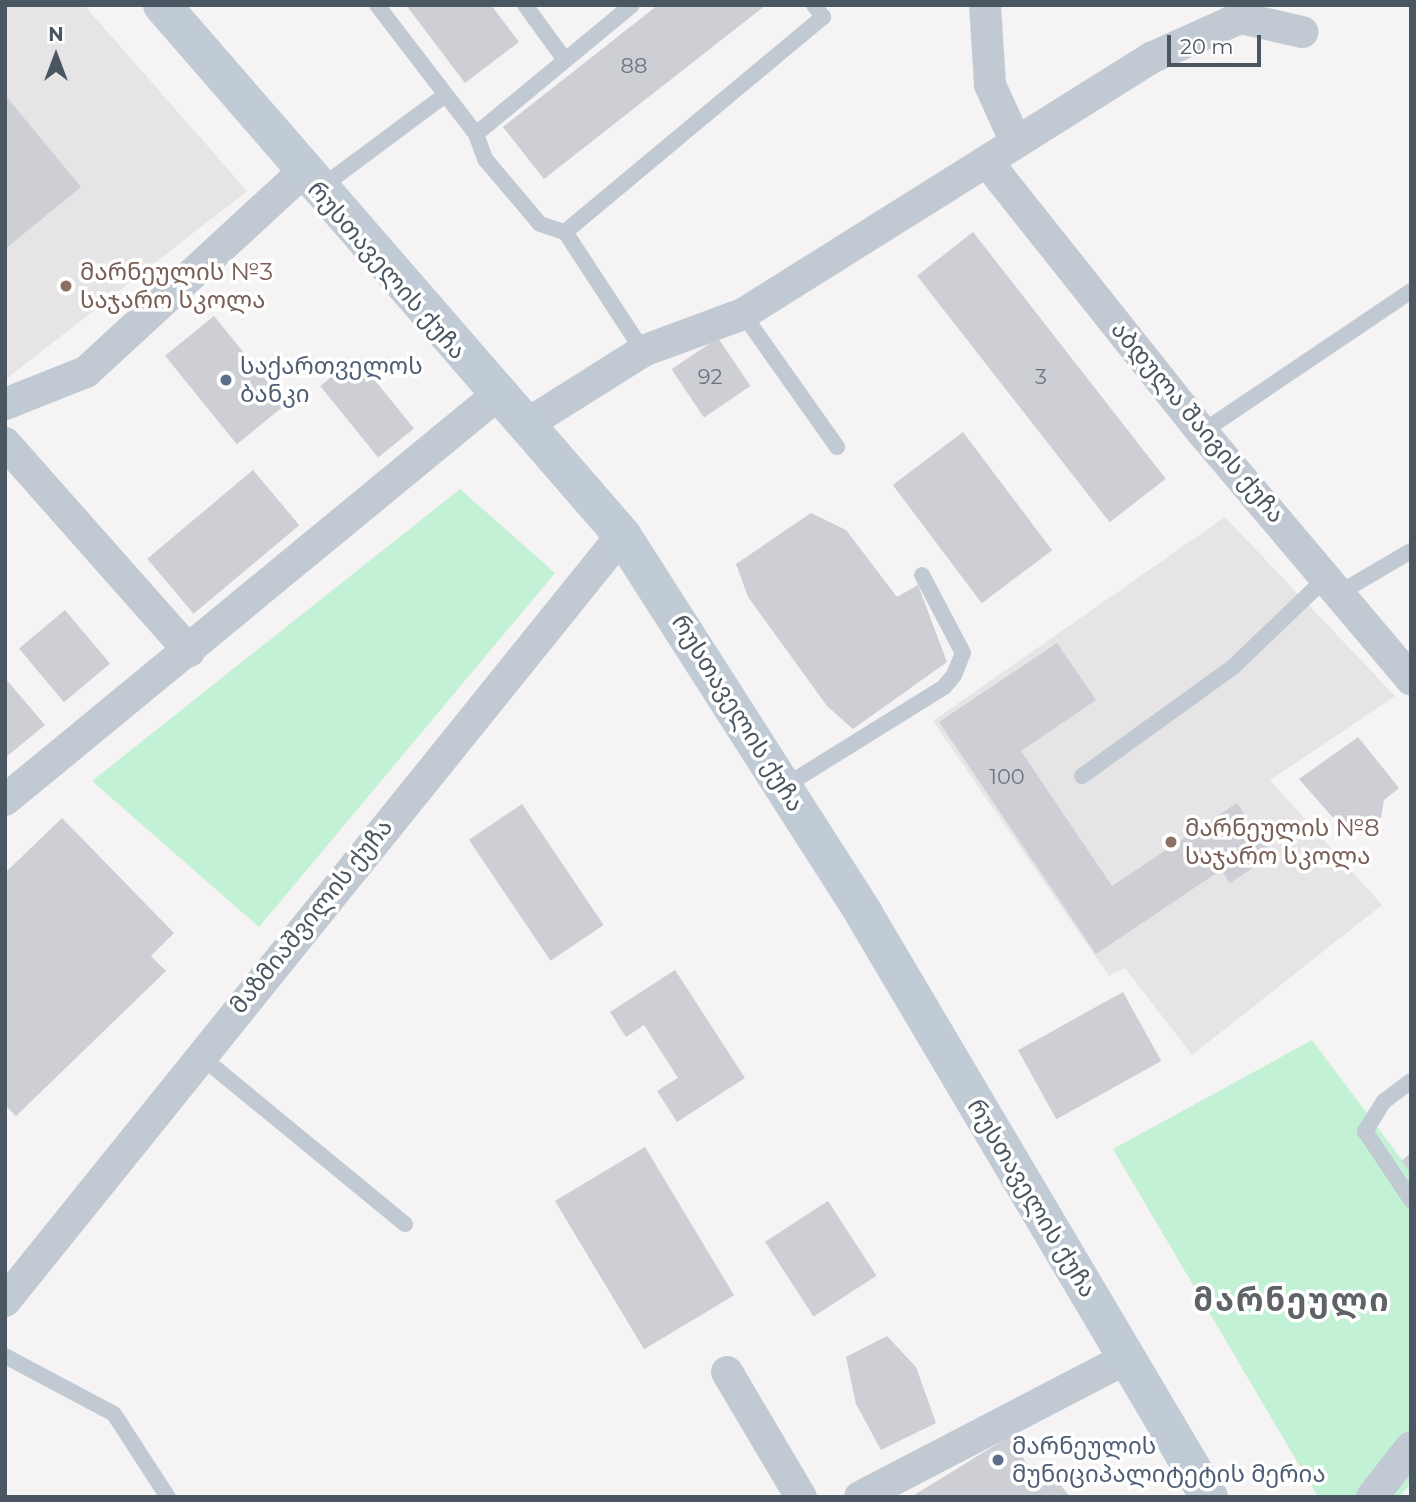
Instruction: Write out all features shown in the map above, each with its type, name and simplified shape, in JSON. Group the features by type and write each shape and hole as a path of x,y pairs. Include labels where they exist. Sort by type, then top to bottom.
{"main road":[{"name":"რუსთაველის ქუჩა","path":"162,5 496,396 622,535 785,786 1209,1497"}],"street":[{"path":"985,5 990,85 1016,140"},
{"path":"524,426 643,351 743,314 988,163 1016,140 1153,57 1240,18 1302,32"},
{"name":"აბდულა შაიგის ქუჩა","path":"988,163 1202,432 1411,679"},
{"path":"5,404 86,372 310,181"},
{"path":"5,800 190,651 496,396"},
{"path":"5,443 190,651"},
{"name":"მაზმიაშვილის ქუჩა","path":"5,1301 198,1054 622,535"},
{"path":"860,1497 1127,1358"},
{"path":"727,1372 801,1497"},
{"path":"1372,1497 1411,1447"}],"lane":[{"path":"376,5 476,134 485,159 540,224 565,232 643,351"},
{"path":"525,5 565,60"},
{"path":"476,134 632,5"},
{"path":"565,232 822,18 814,5"},
{"path":"310,181 444,96"},
{"path":"1202,432 1411,291"},
{"path":"743,314 837,447"},
{"path":"1082,776 1231,668 1334,585 1411,551"},
{"path":"785,786 944,687 954,675 962,653 922,575"},
{"path":"198,1054 405,1224"},
{"path":"1411,1081 1384,1101 1365,1131 1411,1200"},
{"path":"5,1356 114,1414 168,1497"}],"shaded area":[{"name":"მარნეულის №3 საჯარო სკოლა","path":"5,5 84,5 247,191 5,380"},
{"name":"მარნეულის №8 საჯარო სკოლა","path":"1225,517 1395,696 1270,780 1382,905 1192,1055 1125,968 1109,976 933,721"}],"green space":[{"path":"460,489 555,573 259,927 92,781"},
{"path":"1312,1040 1411,1172 1411,1483 1399,1497 1318,1497 1113,1149"}],"building":[{"path":"406,5 491,5 519,42 465,83"},
{"path":"658,5 766,5 544,179 503,127"},
{"path":"5,95 81,187 5,249"},
{"path":"973,232 1166,479 1110,522 917,276"},
{"name":"საქართველოს ბანკი","path":"214,316 286,405 237,444 165,356"},
{"path":"718,338 750,386 704,417 672,369"},
{"path":"356,357 414,428 378,457 320,386"},
{"path":"963,432 1052,550 982,603 893,485"},
{"path":"253,470 299,525 194,614 147,559"},
{"path":"811,513 846,530 897,597 918,585 947,662 853,729 827,706 748,597 736,564"},
{"path":"65,610 110,664 64,702 19,649"},
{"path":"1057,643 1096,700 1021,751 1112,886 1237,803 1272,855 1230,883 1221,870 1096,954 939,722"},
{"path":"5,678 45,725 5,758"},
{"path":"1358,737 1399,788 1384,800 1381,818 1356,816 1342,828 1299,779"},
{"path":"522,804 604,925 551,961 469,840"},
{"path":"62,818 174,933 151,956 166,971 16,1116 5,1105 5,873"},
{"path":"675,970 745,1078 677,1122 657,1091 678,1078 644,1025 626,1037 610,1012"},
{"path":"1123,992 1161,1061 1056,1119 1018,1050"},
{"path":"645,1147 734,1295 644,1349 555,1201"},
{"path":"1411,1153 1411,1173 1401,1161"},
{"path":"828,1201 876,1276 814,1316 765,1242"},
{"path":"887,1336 916,1367 936,1423 881,1450 856,1404 846,1357"},
{"name":"მარნეულის მუნიციპალიტეტის მერია","path":"1010,1436 1040,1486 1059,1483 1070,1497 911,1497"}],"place":[{"name":"მარნეულის №3 საჯარო სკოლა","path":"66,286"},
{"name":"საქართველოს ბანკი","path":"226,380"},
{"name":"მარნეულის №8 საჯარო სკოლა","path":"1171,842"},
{"name":"მარნეულის მუნიციპალიტეტის მერია","path":"998,1460"}],"district":[{"name":"მარნეული","path":"1292,1300"}]}
